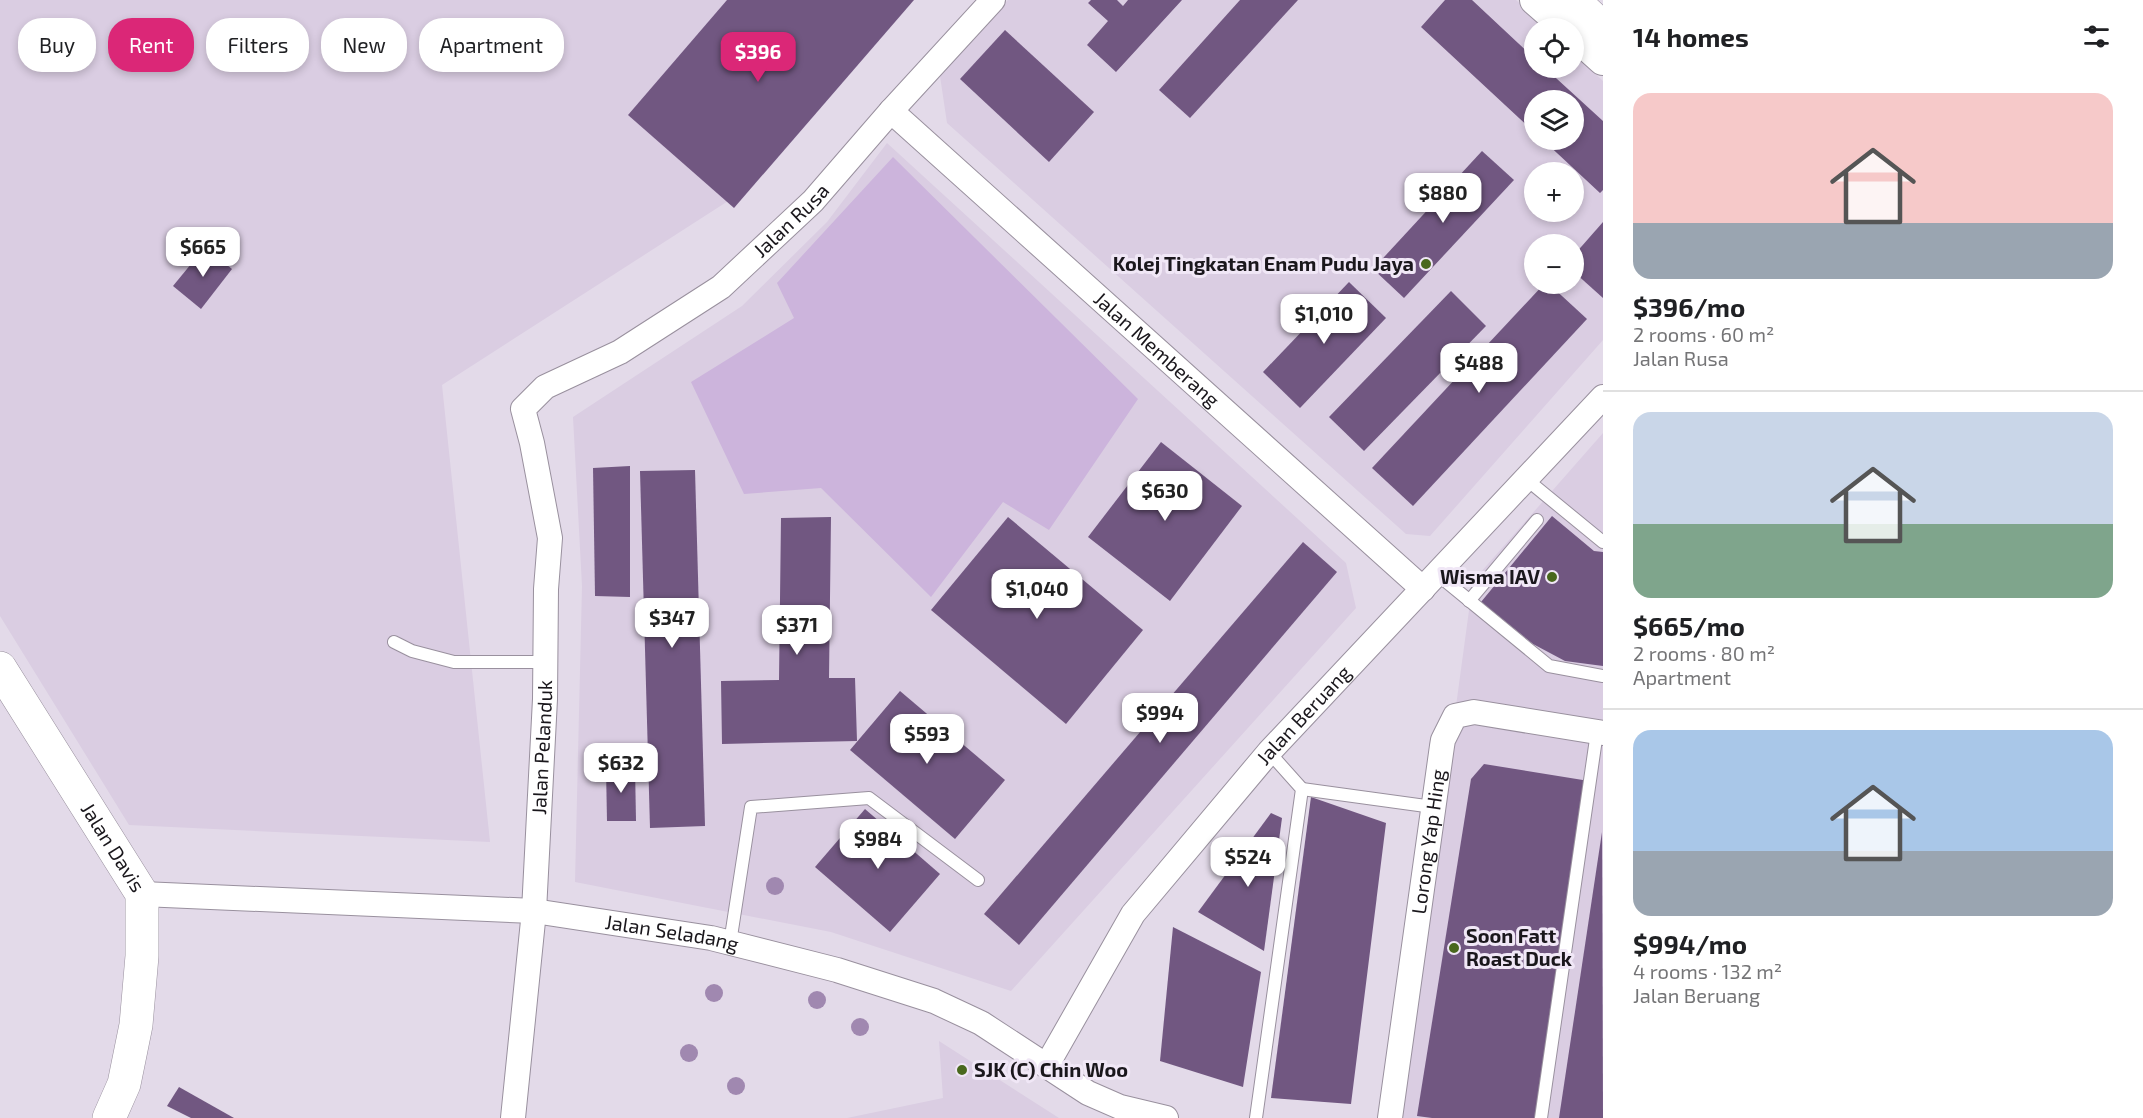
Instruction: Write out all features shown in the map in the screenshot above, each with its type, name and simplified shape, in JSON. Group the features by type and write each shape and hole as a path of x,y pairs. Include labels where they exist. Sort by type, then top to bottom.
{"main road":[{"path":"1573,0 1603,28"},
{"name":"Jalan Davis","path":"0,668 142,894 142,956 136,1025 124,1084 109,1118"}],"street":[{"name":"Jalan Rusa","path":"545,387 620,352 721,287 813,201 891,111 993,0"},
{"path":"1534,0 1555,18"},
{"path":"1584,43 1603,60"},
{"name":"Jalan Memberang","path":"891,111 1430,582"},
{"name":"Jalan Pelanduk","path":"513,1118 534,911 546,662 546,589 550,538 532,443 523,409 545,387"},
{"name":"Jalan Beruang","path":"1047,1065 1133,914 1269,752 1603,397"},
{"name":"Lorong Yap Hing","path":"1390,1118 1443,740 1455,716 1474,712 1600,732"},
{"name":"Jalan Seladang","path":"142,894 534,911 711,938 837,970 934,1001 981,1023 1089,1093 1120,1107 1166,1118"}],"lane":[{"path":"1526,479 1603,542"},
{"path":"1469,601 1537,520"},
{"path":"1430,582 1469,601 1549,666 1603,676"},
{"path":"394,642 412,651 453,662 546,662"},
{"path":"1540,1118 1600,732"},
{"path":"1269,752 1302,789 1433,807"},
{"path":"1256,1118 1302,789"},
{"path":"730,943 751,807 869,798 978,880"}],"shaded area":[{"path":"0,0 906,0 739,194 442,385 490,842 129,825 0,616"},
{"path":"1008,0 1516,0 1536,18 1524,18 1524,78 1584,78 1584,63 1603,81 1603,340 1430,536 1406,534 947,123 940,76"},
{"path":"887,143 1346,563 1356,608 1011,991 831,932 575,882 582,586 573,417 742,306 827,222"},
{"path":"893,157 1138,399 1049,530 1003,502 931,597 821,488 744,494 691,382 794,318 777,283"},
{"path":"1603,433 1603,1118 1400,1118 1473,581"},
{"name":"SJK (C) Chin Woo","path":"939,1041 1059,1118 847,1118 943,1098"}],"building":[{"path":"727,0 914,0 734,208 628,115"},
{"path":"1091,0 1117,0 1123,6 1128,0 1182,0 1116,72 1087,45 1108,21 1088,3"},
{"path":"1240,0 1298,0 1190,118 1159,90"},
{"path":"1445,0 1472,0 1524,49 1524,78 1556,78 1569,90 1524,90 1524,123 1421,27"},
{"path":"1005,30 1094,112 1049,162 960,79"},
{"path":"1584,104 1603,121 1603,190 1600,193 1584,178 1584,162 1567,162 1554,150 1584,150"},
{"path":"1482,151 1514,180 1404,298 1373,269"},
{"path":"1603,222 1603,298 1584,281 1584,244"},
{"path":"205,247 232,269 201,309 173,286"},
{"path":"1349,282 1386,318 1300,408 1263,372"},
{"path":"1451,291 1486,326 1364,451 1329,417"},
{"path":"1535,294 1560,294 1587,319 1413,506 1372,468"},
{"path":"1161,442 1242,506 1170,601 1088,537"},
{"path":"630,466 630,597 595,596 593,468"},
{"path":"695,470 705,826 650,828 640,471"},
{"name":"Wisma IAV","path":"1552,516 1594,551 1603,552 1603,666 1565,661 1533,644 1481,602"},
{"path":"831,517 829,678 855,678 857,741 722,744 721,681 779,680 781,518"},
{"path":"1008,517 1143,630 1066,724 931,610"},
{"path":"1303,542 1337,572 1019,945 984,914"},
{"path":"900,691 1005,780 955,839 850,750"},
{"path":"1484,764 1589,781 1536,1118 1417,1116 1471,779"},
{"path":"635,767 636,821 607,821 606,768"},
{"path":"1311,797 1386,823 1351,1104 1271,1098"},
{"path":"865,809 940,874 890,932 815,867"},
{"path":"1271,813 1282,818 1264,951 1198,912"},
{"path":"1602,832 1603,1118 1559,1118"},
{"path":"1173,927 1261,972 1243,1087 1160,1061"},
{"path":"179,1087 234,1118 191,1118 167,1106"}],"place":[{"name":"Kolej Tingkatan Enam Pudu Jaya","path":"1426,264"},
{"name":"Wisma IAV","path":"1552,577"},
{"name":"Soon Fatt Roast Duck","path":"1454,948"},
{"name":"SJK (C) Chin Woo","path":"962,1070"}]}
